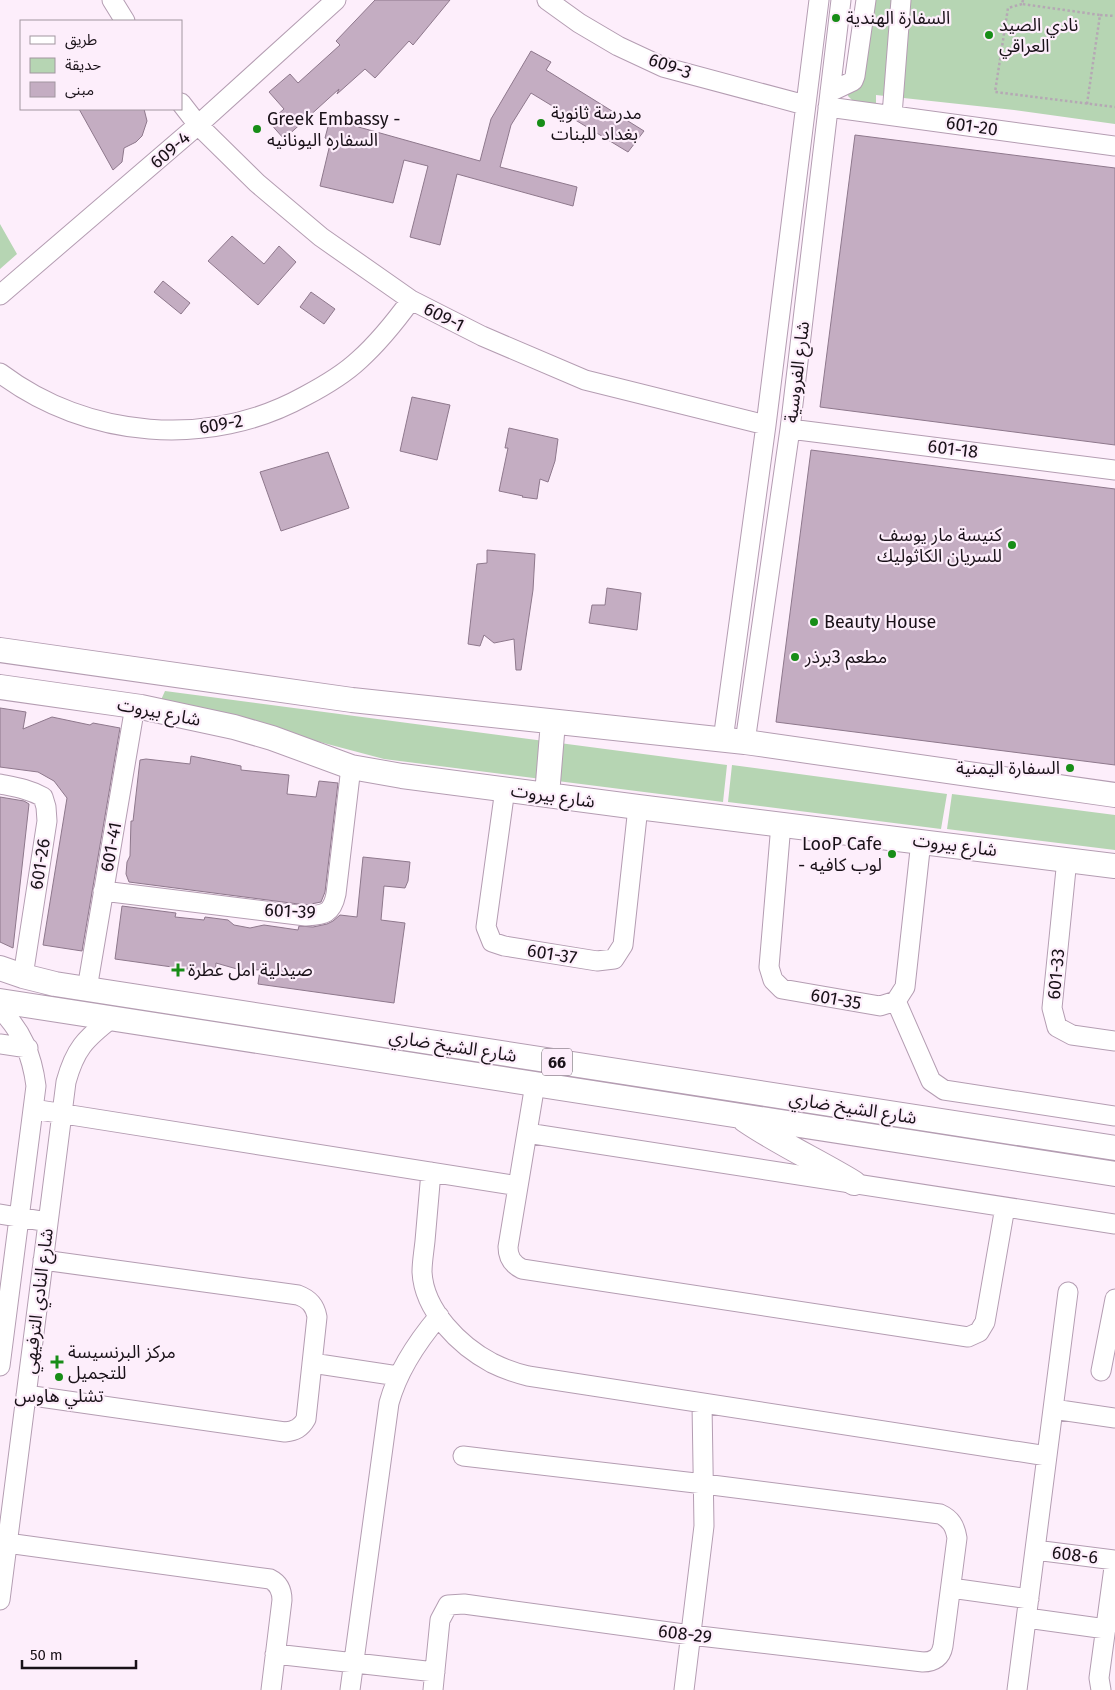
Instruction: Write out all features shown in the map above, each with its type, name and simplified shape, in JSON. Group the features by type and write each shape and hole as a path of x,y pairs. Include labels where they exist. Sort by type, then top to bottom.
{"main road":[{"path":"0,650 352,700 734,741 1115,795"},
{"name":"شارع بيروت","path":"0,687 135,706 253,732 350,767 402,776 1115,866"},
{"path":"547,795 553,722"},
{"name":"شارع الشيخ ضاري","path":"0,968 54,984 1115,1148"},
{"name":"شارع الشيخ ضاري","path":"0,1001 1115,1174"},
{"path":"740,1116 771,1137 854,1183"}],"street":[{"path":"112,0 124,20"},
{"name":"609-4","path":"0,295 198,125 336,0"},
{"name":"609-3","path":"547,0 579,23 618,46 663,67 805,105"},
{"name":"شارع الفروسية","path":"734,741 751,536 820,0"},
{"name":"شارع الفروسية","path":"734,741 774,540 790,429 840,0"},
{"path":"829,99 853,81 856,76 866,0"},
{"path":"892,115 901,0"},
{"name":"601-20","path":"829,99 892,115 1115,146"},
{"name":"609-1","path":"182,104 198,125 256,183 321,237 411,300 482,336 585,380 766,425"},
{"name":"609-2","path":"0,373 16,385 52,405 90,419 130,428 170,431 211,428 251,419 289,405 325,386 358,362 387,333 411,300"},
{"name":"601-18","path":"790,429 1115,470"},
{"path":"751,536 774,540"},
{"name":"601-41","path":"87,989 135,706"},
{"name":"601-39","path":"103,891 306,916 329,912 334,904 336,894 350,767"},
{"name":"601-26","path":"0,784 34,792 43,797 46,807 47,821 23,976"},
{"name":"601-37","path":"505,789 486,927 492,942 504,946 597,960 614,959 623,945 638,807"},
{"name":"601-35","path":"781,824 769,967 773,980 782,989 880,1006 896,1001"},
{"path":"921,841 905,987 896,1001 931,1080 944,1090 1115,1116"},
{"name":"601-33","path":"1067,859 1052,1008 1057,1027 1072,1035 1115,1040"},
{"name":"شارع النادي الترفيهي","path":"0,1009 11,1020 28,1048 36,1086 0,1366"},
{"name":"شارع النادي الترفيهي","path":"0,1600 7,1543 7,1480 26,1395 66,1082 71,1063 81,1045 112,1018"},
{"path":"0,1044 28,1048"},
{"path":"535,1084 508,1252 512,1262 522,1269 968,1337 979,1332 985,1322 1005,1207"},
{"path":"33,1109 518,1186"},
{"path":"527,1133 1115,1224"},
{"path":"431,1172 422,1272 427,1295 439,1316 463,1343 478,1355 511,1371 528,1376 702,1404 1048,1456"},
{"path":"0,1214 48,1222"},
{"path":"26,1395 290,1432 300,1427 306,1419 317,1316 313,1305 304,1297 43,1260"},
{"path":"1017,1690 1068,1292"},
{"path":"1101,1371 1115,1299"},
{"path":"350,1690 389,1404 398,1376 416,1345 439,1316"},
{"path":"312,1363 398,1376"},
{"path":"684,1690 703,1535 702,1404"},
{"path":"1053,1409 1115,1418"},
{"path":"463,1456 940,1514 953,1524 957,1538 950,1588 1029,1598"},
{"path":"7,1543 270,1578 278,1585 282,1594 271,1690"},
{"name":"608-6","path":"1035,1550 1115,1560"},
{"path":"1101,1690 1099,1678 1115,1560"},
{"name":"608-29","path":"434,1681 440,1620 448,1605 464,1604 691,1635 923,1662 934,1660 942,1652 950,1588"},
{"path":"1027,1618 1106,1629"},
{"path":"275,1654 354,1663 434,1681"}],"path":[{"path":"1115,16 1022,2 1008,8 995,92 1115,108"},
{"path":"1087,104 1100,14"}],"green space":[{"name":"نادي الصيد العراقي","path":"859,0 1115,0 1115,124 1014,110 876,95 876,104 853,101 848,96 847,89"},
{"path":"0,224 17,254 0,269"},
{"path":"165,691 727,765 723,802 384,759 316,741 273,726 170,704 161,700"},
{"path":"732,765 947,794 941,829 728,802"},
{"path":"952,794 1115,815 1115,850 947,829"}],"building":[{"path":"375,0 450,0 413,45 409,41 375,78 365,69 337,94 339,89 284,139 269,122 284,109 269,92 290,74 298,83 340,45 336,41"},
{"path":"531,51 551,62 546,70 644,131 628,152 531,93 511,125 500,167 577,187 573,206 457,174 440,245 410,237 428,166 404,160 393,203 320,186 331,140 325,138 330,119 480,161 491,119"},
{"path":"80,110 144,110 147,121 142,136 136,142 124,148 122,162 113,170"},
{"path":"855,135 1115,168 1115,445 820,407"},
{"path":"232,236 264,264 279,246 296,262 258,305 208,261"},
{"path":"163,281 190,303 181,314 154,292"},
{"path":"311,292 335,309 324,324 300,307"},
{"path":"412,397 450,405 437,460 400,451"},
{"path":"509,428 558,439 555,461 548,482 540,479 537,499 499,491 508,448 505,448"},
{"path":"811,450 1115,489 1115,765 776,722"},
{"path":"328,452 349,508 281,531 260,472"},
{"path":"487,550 535,554 533,590 521,670 516,670 514,639 494,643 484,635 480,646 468,644 477,564 487,563"},
{"path":"607,588 641,593 637,630 589,623 592,605 605,605"},
{"path":"0,708 26,712 23,729 52,717 90,725 93,723 120,728 82,951 43,945 67,798 54,781 38,772 0,767"},
{"path":"191,756 241,766 241,770 289,775 287,794 316,797 319,781 338,783 325,892 321,902 306,905 129,882 126,874 127,862 130,856 131,821 133,821 140,760 190,764"},
{"path":"0,797 24,801 29,804 13,948 0,942"},
{"path":"363,857 410,862 408,881 405,888 384,886 381,920 405,923 394,1003 258,984 260,970 237,969 216,963 215,973 115,959 122,906 176,913 175,917 204,920 205,917 228,920 234,925 250,928 264,925 298,930 299,926 313,927 327,924 340,915 357,917"}],"place":[{"name":"السفارة الهندية","path":"836,18"},
{"name":"نادي الصيد العراقي","path":"989,35"},
{"name":"مدرسة ثانوية بغداد للبنات","path":"541,123"},
{"name":"Greek Embassy - السفاره اليونانيه","path":"257,129"},
{"name":"كنيسة مار يوسف للسريان الكاثوليك","path":"1012,545"},
{"name":"Beauty House","path":"814,622"},
{"name":"مطعم 3برذر","path":"795,657"},
{"name":"السفارة اليمنية","path":"1070,768"},
{"name":"LooP Cafe - لوب كافيه","path":"892,854"},
{"name":"صيدلية امل عطرة","path":"178,970"},
{"name":"مركز البرنسيسة للتجميل","path":"57,1362"},
{"name":"تشلي هاوس","path":"59,1377"}]}
